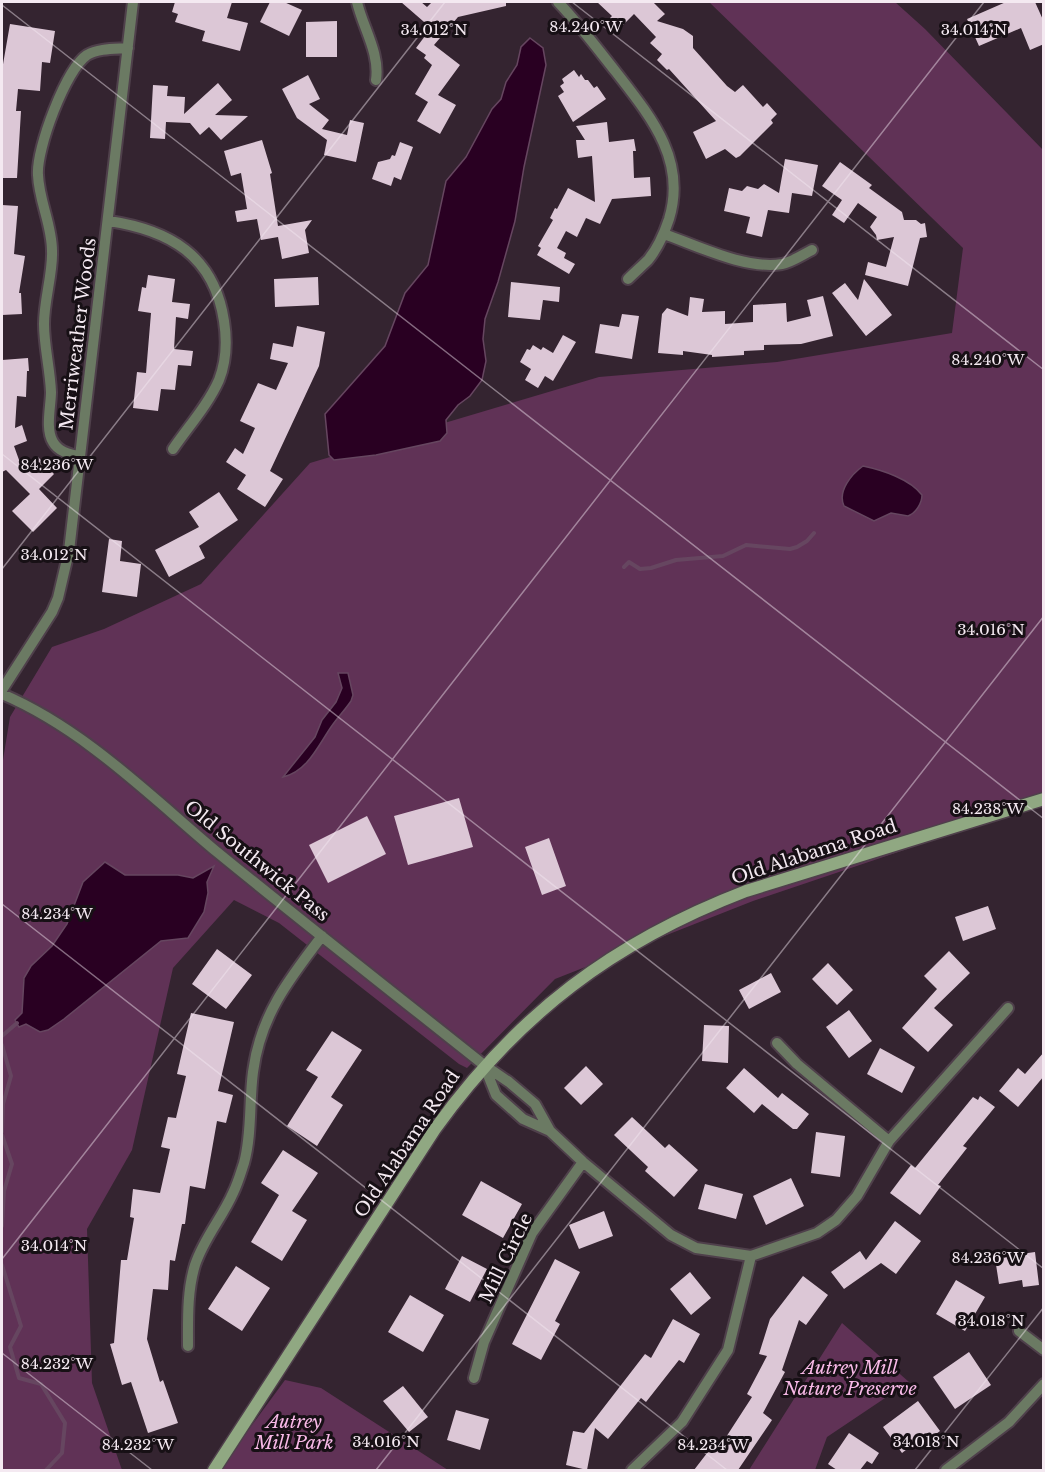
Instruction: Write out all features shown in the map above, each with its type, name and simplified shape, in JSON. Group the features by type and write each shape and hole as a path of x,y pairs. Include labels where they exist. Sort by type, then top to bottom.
{"main road":[{"name":"Old Alabama Road","path":"214,1470 435,1129 484,1065 526,1023 572,984 622,950 674,921 746,891 1044,799"}],"street":[{"name":"Merriweather Woods","path":"2,692 41,632 58,598 69,552 133,2"},
{"path":"357,2 361,20 377,60 376,80"},
{"path":"558,2 643,106 671,158 675,187 674,203 664,234 649,259 628,279"},
{"path":"80,456 70,455 59,449 50,434 51,391 44,326 52,252 50,233 40,199 38,157 43,138 77,64 88,54 100,50 128,48"},
{"path":"109,221 150,229 178,244 207,273 222,306 226,336 219,379 204,406 173,449"},
{"path":"664,234 738,260 757,264 783,264 812,250"},
{"name":"Old Southwick Pass","path":"2,692 30,706 86,742 322,936 484,1065 509,1082 535,1104 550,1131"},
{"path":"188,1346 189,1294 195,1266 205,1241 233,1193 244,1161 253,1071 261,1034 282,988 322,936"},
{"path":"484,1065 496,1095 523,1119 550,1131 582,1162 671,1235 696,1248 751,1256 817,1233 836,1220 857,1196 889,1141 1008,1008"},
{"path":"777,1043 796,1064 889,1141"},
{"name":"Mill Circle","path":"474,1377 484,1342 532,1233 582,1162"},
{"path":"632,1470 682,1422 728,1350 751,1256"},
{"path":"1019,1331 1044,1350"},
{"path":"946,1470 1009,1422 1044,1384"}],"green space":[{"path":"709,2 895,2 925,29 1043,150 1043,803 753,901 555,979 467,1068 279,923 234,900 173,968 132,1150 87,1229 92,1383 122,1470 2,1470 2,766 10,717 52,647 104,629 201,584 310,463 599,377 777,362 952,333 963,248"},
{"name":"Autrey Mill Nature Preserve","path":"842,1323 909,1382 827,1437 815,1470 749,1470"},
{"name":"Autrey Mill Park","path":"285,1380 321,1388 448,1470 219,1470"}],"shaded area":[{"path":"530,38 543,48 546,65 515,221 485,319 483,339 486,361 482,380 446,420 447,433 440,441 376,455 334,460 329,455 325,414 385,346 405,293 428,265 446,181 466,157 492,109 501,99 506,82 517,65 521,47"},
{"path":"863,466 895,476 917,489 922,495 916,510 908,516 891,513 874,521 844,506 842,495 844,489 850,478"},
{"path":"338,673 348,673 353,695 351,701 305,764 299,770 283,777 315,737 322,720 336,702 342,688"},
{"path":"105,862 125,875 178,875 193,878 214,866 207,882 208,893 204,912 188,938 161,941 48,1030 40,1032 26,1024 19,1027 15,1020 22,1013 24,978 31,966 52,946 67,924 83,882"}],"building":[{"path":"175,2 232,2 227,18 248,23 240,51 202,41 205,31 175,22 178,14 172,12"},
{"path":"270,2 284,2 302,10 289,36 260,22"},
{"path":"401,2 421,2 427,7 432,2 506,2 506,6 458,17 434,45 460,65 438,95 456,105 440,134 417,121 428,102 415,94 432,65 424,58 426,55 416,48 431,28"},
{"path":"597,2 653,2 665,14 657,21 683,29 693,36 693,48 727,86 735,92 743,85 763,107 767,103 777,114 771,120 773,123 740,156 736,158 725,149 706,159 693,132 716,121 669,69 667,70 657,60 662,54 650,43 656,37 634,14 619,29 609,19 612,16"},
{"path":"1006,2 1035,2 1044,22 1044,44 1030,50 1021,28 979,46 967,19"},
{"path":"337,21 337,57 306,57 306,22"},
{"path":"10,24 55,31 50,63 42,62 40,91 18,89 16,111 21,111 17,178 2,178 2,70"},
{"path":"574,70 579,77 581,74 585,80 588,80 594,88 597,86 606,99 573,122 558,96 564,92 560,86 564,83 562,79"},
{"path":"308,75 320,99 309,104 329,120 322,129 347,135 350,120 364,123 356,162 324,155 327,140 297,118 282,89"},
{"path":"218,83 232,100 215,115 248,116 221,140 209,127 200,135 190,123 166,122 165,139 150,138 153,85 168,86 167,96 185,97 184,114"},
{"path":"607,122 609,142 634,139 636,151 633,151 634,178 650,177 651,196 612,199 600,224 586,218 577,237 566,231 557,248 566,253 564,258 575,264 569,274 537,255 541,248 538,246 553,220 550,218 555,208 557,209 568,188 595,202 592,156 578,158 576,140 585,140 576,126"},
{"path":"262,140 272,173 270,174 278,226 312,220 305,230 309,253 282,259 278,237 261,240 257,219 237,222 235,211 247,209 241,173 231,176 224,151"},
{"path":"400,142 413,147 401,180 394,177 391,186 372,179 378,162 390,159 392,155 395,156"},
{"path":"785,159 818,165 812,196 792,193 789,213 768,210 762,237 746,233 750,217 724,211 729,188 742,191 747,186 758,189 764,184 779,193"},
{"path":"840,162 872,185 869,188 902,212 904,220 925,223 927,237 920,238 908,286 865,275 868,262 886,267 894,237 877,240 870,227 877,217 858,203 844,223 832,215 842,200 822,186"},
{"path":"2,205 18,206 14,254 25,256 19,293 21,293 22,314 2,315"},
{"path":"148,275 175,279 172,302 190,304 188,319 176,317 174,349 193,351 191,366 178,365 175,390 161,389 158,411 133,408 137,372 146,373 151,313 138,311 142,287 146,288"},
{"path":"318,277 319,305 275,307 274,279"},
{"path":"864,279 892,315 866,336 832,293 845,283 858,300"},
{"path":"511,282 560,287 559,302 543,300 540,320 508,317"},
{"path":"823,296 833,336 801,344 764,345 764,350 744,351 744,355 712,357 712,355 683,351 683,355 658,353 662,314 667,308 688,316 690,297 704,299 702,312 725,311 725,324 753,322 753,305 786,303 787,322 811,316 807,300"},
{"path":"622,314 639,316 632,359 595,353 600,324 619,327"},
{"path":"297,326 325,332 319,366 270,471 283,479 265,507 237,489 246,475 226,462 235,448 243,454 255,428 240,421 258,383 276,390 288,363 270,359 273,343 293,347"},
{"path":"563,335 576,342 553,381 545,376 538,388 525,380 531,369 520,362 527,349 530,350 533,345 541,350 543,347 553,353"},
{"path":"28,358 26,397 17,396 15,428 22,425 27,441 14,446 23,471 38,457 54,474 39,489 57,508 33,532 12,511 30,494 6,470 2,472 2,360"},
{"path":"219,492 238,520 199,546 205,558 169,577 155,550 199,527 189,512"},
{"path":"109,539 122,541 120,561 141,564 137,597 102,592"},
{"path":"459,798 473,847 408,865 394,816"},
{"path":"367,816 386,854 328,883 309,845"},
{"path":"549,838 566,886 542,895 525,847"},
{"path":"988,906 996,929 963,941 955,917"},
{"path":"217,949 252,975 226,1009 192,984"},
{"path":"949,951 970,973 934,1008 953,1025 928,1052 902,1028 937,989 924,976"},
{"path":"828,963 853,990 837,1005 812,979"},
{"path":"771,973 781,992 749,1009 739,990"},
{"path":"849,1010 872,1041 849,1058 826,1027"},
{"path":"191,1013 234,1022 218,1091 233,1095 226,1123 217,1121 205,1189 190,1186 185,1224 182,1224 175,1261 170,1260 168,1290 153,1289 147,1339 160,1382 163,1380 178,1423 148,1433 131,1382 122,1385 110,1344 114,1343 121,1260 127,1260 134,1218 130,1217 133,1189 160,1193 170,1149 161,1147 168,1117 176,1118 186,1076 177,1074"},
{"path":"704,1025 729,1026 728,1063 702,1061"},
{"path":"332,1031 362,1050 331,1097 343,1105 317,1146 287,1126 318,1077 306,1070"},
{"path":"880,1048 915,1067 902,1093 867,1074"},
{"path":"1044,1052 1044,1076 1018,1107 999,1091 1018,1068 1025,1074"},
{"path":"586,1066 603,1084 581,1105 564,1088"},
{"path":"744,1068 778,1098 782,1093 809,1114 797,1129 793,1129 762,1104 754,1113 726,1088"},
{"path":"980,1096 995,1107 963,1146 967,1148 938,1185 941,1186 920,1215 890,1193 911,1165 915,1168 973,1097 978,1100"},
{"path":"632,1117 665,1148 669,1144 698,1170 674,1197 645,1171 648,1167 614,1135"},
{"path":"816,1132 845,1136 840,1177 811,1173"},
{"path":"283,1150 318,1173 292,1211 307,1220 282,1261 251,1242 279,1195 261,1183"},
{"path":"791,1178 804,1206 766,1225 753,1196"},
{"path":"481,1181 522,1204 503,1238 462,1215"},
{"path":"705,1184 743,1194 736,1219 698,1209"},
{"path":"604,1211 613,1236 579,1249 569,1225"},
{"path":"895,1221 921,1241 896,1274 881,1263 844,1289 831,1272 860,1251 866,1260"},
{"path":"1035,1252 1039,1285 1023,1287 1022,1280 999,1284 995,1258"},
{"path":"462,1256 487,1269 470,1302 445,1289"},
{"path":"555,1259 580,1272 555,1321 560,1324 541,1360 512,1344"},
{"path":"236,1266 270,1288 242,1331 208,1309"},
{"path":"690,1272 711,1298 691,1315 670,1289"},
{"path":"803,1276 828,1295 806,1325 799,1320 782,1370 785,1372 763,1413 772,1420 738,1470 694,1470 714,1444 719,1448 752,1397 747,1394 767,1356 759,1354 770,1319"},
{"path":"956,1280 985,1297 965,1331 936,1314"},
{"path":"410,1295 444,1315 423,1352 388,1332"},
{"path":"673,1319 700,1334 684,1363 679,1360 646,1402 641,1398 608,1439 595,1428 587,1470 566,1465 573,1431 584,1433 645,1354 651,1358"},
{"path":"969,1352 991,1385 955,1409 933,1377"},
{"path":"403,1386 428,1417 409,1432 383,1401"},
{"path":"918,1401 940,1431 928,1440 925,1435 902,1453 883,1427"},
{"path":"456,1410 489,1419 480,1450 447,1440"},
{"path":"849,1433 879,1453 872,1464 867,1461 860,1470 837,1470 828,1464"}],"waterway":[{"path":"624,567 629,562 640,569 676,560 723,556 746,545 790,549 807,541 814,533"},
{"path":"2,1036 17,1023"},
{"path":"2,1045 11,1076 3,1104 2,1132"},
{"path":"2,1135 12,1164 4,1191 2,1226"},
{"path":"2,1265 21,1326 10,1347 19,1378 41,1384 65,1423 62,1453 46,1470"}]}
